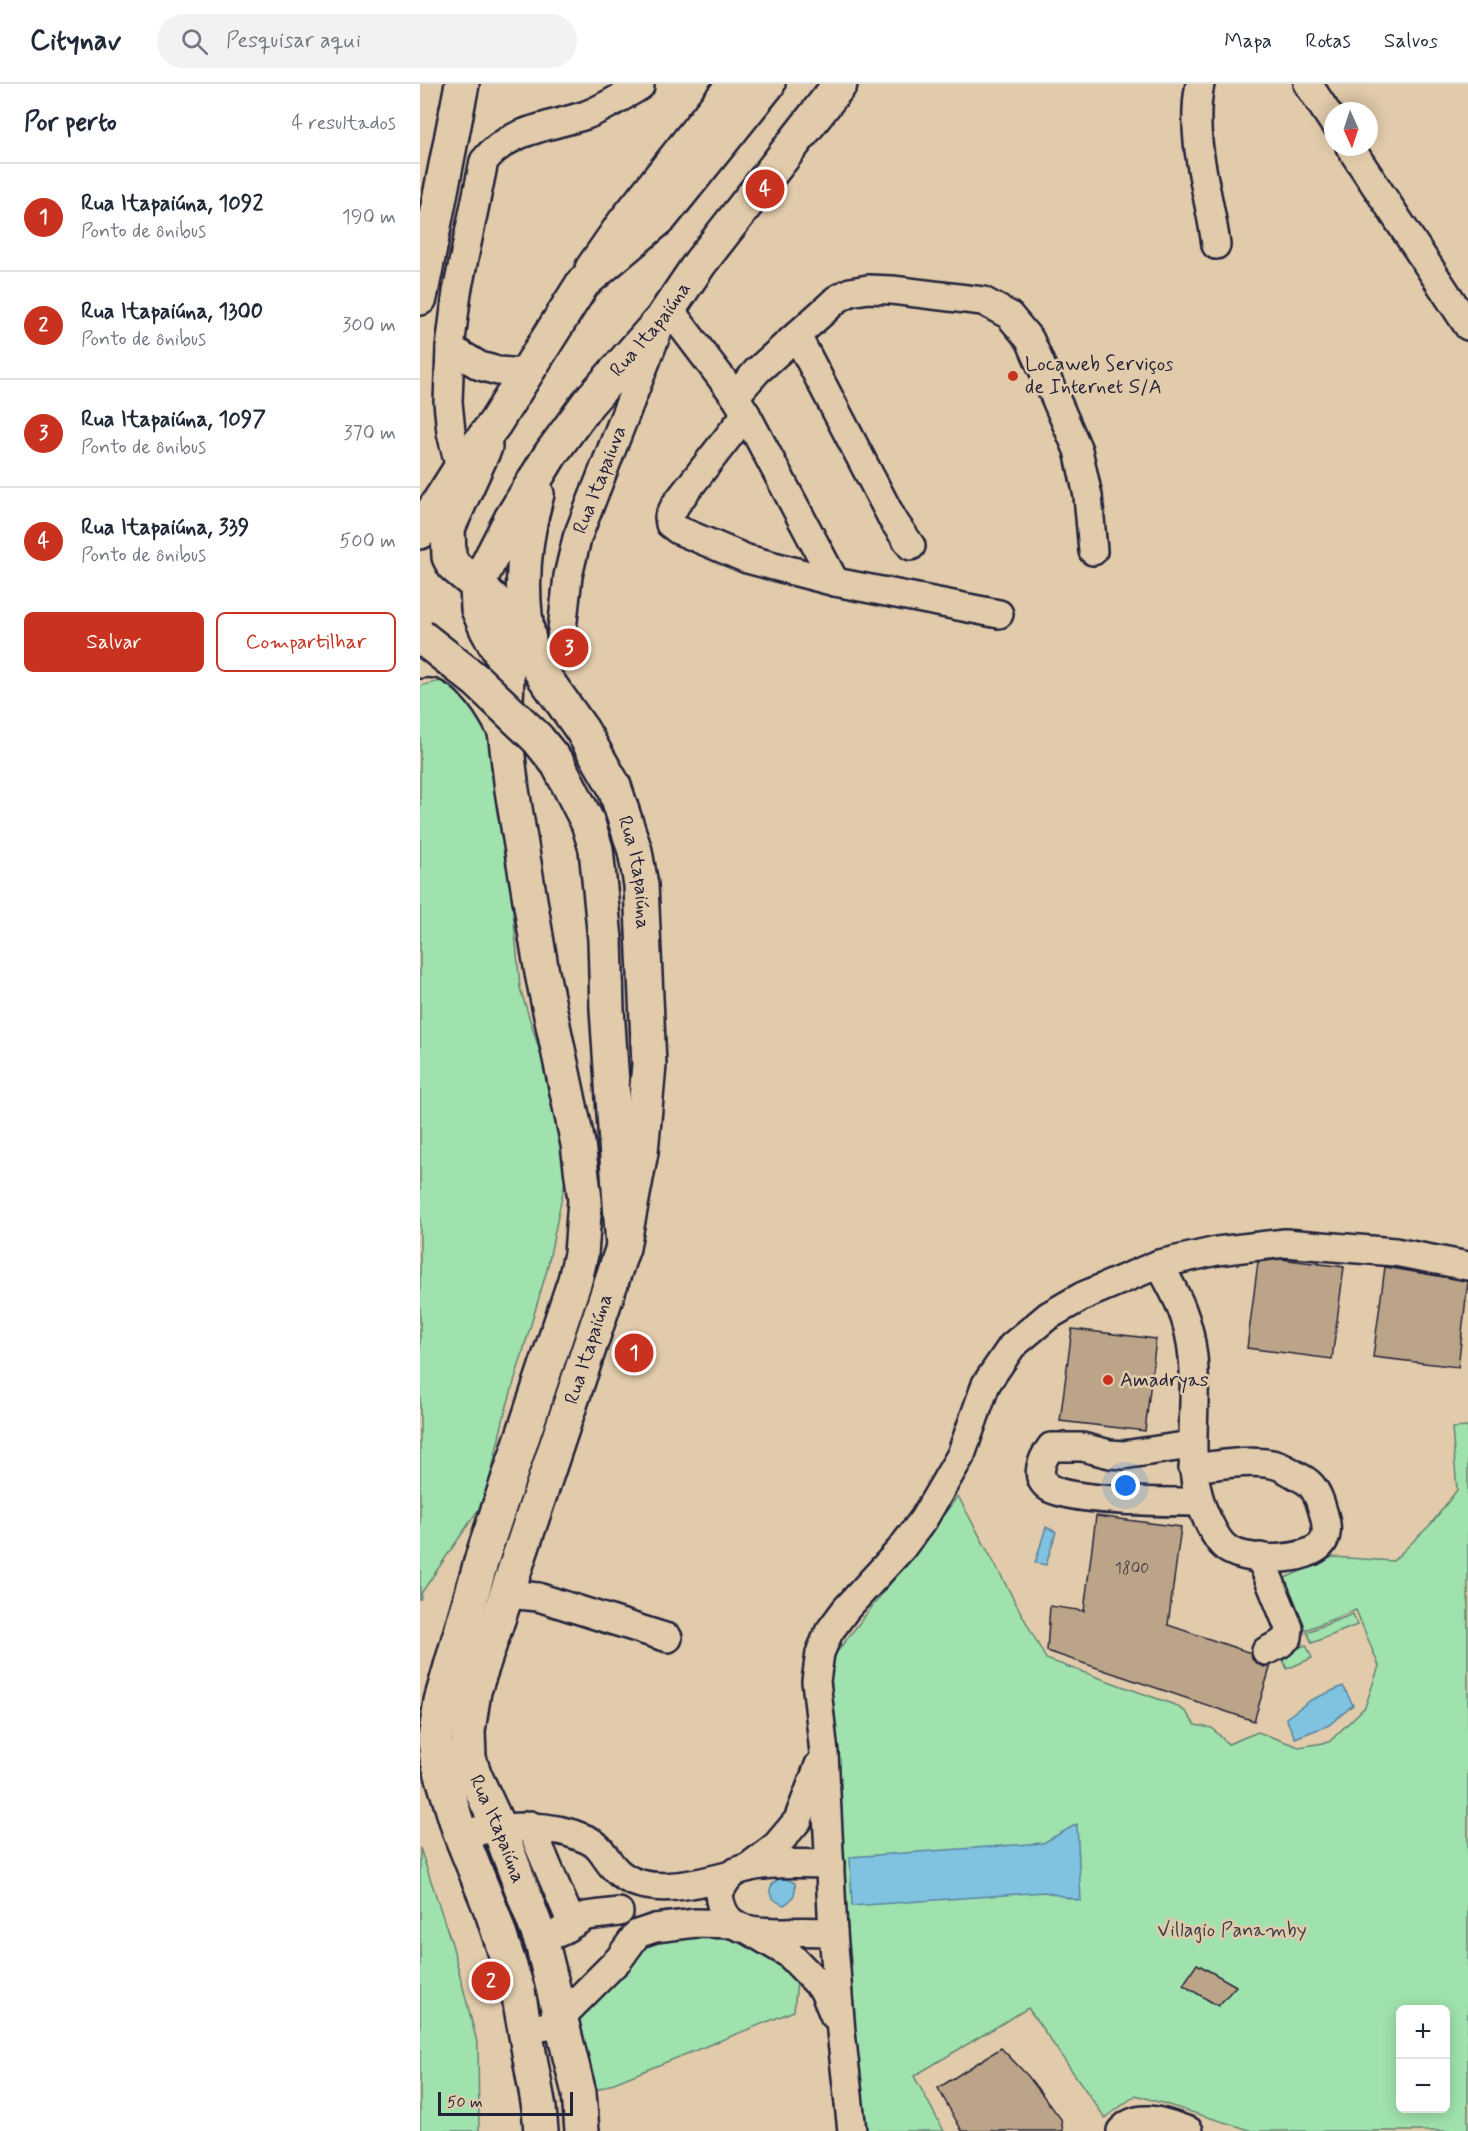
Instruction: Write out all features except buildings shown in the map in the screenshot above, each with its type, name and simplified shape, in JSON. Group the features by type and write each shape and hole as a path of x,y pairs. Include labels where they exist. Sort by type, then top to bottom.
{"main road":[{"path":"420,298 462,84"},
{"path":"434,530 460,469 495,423 583,283 624,223 734,84"},
{"path":"583,283 662,217 768,84"},
{"name":"Rua Itapaiúna","path":"541,2131 518,1991 494,1915 460,1833 437,1758 435,1739 441,1701 483,1555 575,1280 581,1254 585,1200 578,1144 543,974 512,790 506,731 507,674 502,656 478,609 484,572 530,485 550,455 588,403 666,314 700,263 840,84"},
{"name":"Rua Itapaiúna","path":"484,572 454,566 434,530 469,485 495,423"},
{"path":"547,655 527,630 524,593 525,559 531,515 550,455"},
{"name":"Rua Itapaiúna","path":"484,572 492,598 547,655 614,786 635,851 641,885 649,1065 641,1152 623,1247 474,1691 468,1731 474,1774 515,1827 579,2093 582,2131"},
{"path":"420,636 477,681 537,738 558,764 588,823 596,849 605,939 607,1009 623,1247"},
{"path":"420,661 427,660 451,665 480,689 506,731"},
{"path":"512,790 534,769 547,761 562,755 586,753 597,755"}],"street":[{"path":"1200,84 1196,102 1197,136 1200,165 1216,245"},
{"path":"1308,84 1324,108"},
{"path":"460,469 450,422 450,348 457,292 484,161 490,153 506,141 538,127 586,114 641,85"},
{"path":"1356,156 1468,326"},
{"path":"999,614 835,582 747,559 678,530 670,524 669,517 676,504 741,405 758,371 837,299 850,292 868,289 892,290 982,301 1009,315 1030,340 1078,450 1088,496 1093,551"},
{"path":"666,314 741,405 835,582"},
{"name":"Rua Itapaiuva","path":"547,655 577,538 666,314"},
{"path":"797,336 893,520 911,546"},
{"path":"450,348 480,366 498,371 526,374"},
{"path":"852,2131 833,1932 824,1753 816,1681 820,1653 828,1632 924,1520 961,1455 986,1384 1012,1346 1048,1316 1083,1296 1159,1264 1217,1251 1285,1244 1395,1252 1468,1266"},
{"path":"1159,1264 1183,1307 1188,1326 1193,1359 1192,1456 1199,1502 1214,1533 1225,1548 1242,1557 1298,1557 1314,1551 1324,1540 1326,1522 1321,1502 1310,1482 1278,1466 1192,1456 1123,1455 1082,1447 1052,1447 1046,1454 1040,1472 1041,1479 1049,1488 1063,1493 1130,1501 1199,1502"},
{"path":"1260,1557 1290,1628 1288,1637 1266,1651"},
{"path":"507,1594 538,1597 669,1638"},
{"path":"824,1753 798,1820 776,1845 739,1872 719,1894 723,1913 743,1928 789,1954 823,1989 841,2032"},
{"path":"515,1827 572,1924"},
{"path":"460,1833 515,1827 554,1828 587,1839 601,1848 623,1875 656,1887 691,1885 777,1864 830,1864"},
{"path":"542,1943 586,1916 610,1912 622,1893 623,1875"},
{"path":"691,1885 696,1923"},
{"path":"610,1912 637,1934"},
{"path":"525,2031 547,2026 560,2018 619,1959 637,1934 655,1928 696,1923 743,1928 833,1932"},
{"path":"1121,2131 1137,2121 1149,2119 1189,2131"}],"green space":[{"path":"440,681 466,695 491,734 510,876 520,988 559,1113 566,1177 547,1270 504,1416 485,1500 422,1592 420,1600 420,686"},
{"name":"Villagio Panamby","path":"1468,1427 1468,2131 1253,2131 1136,2095 1105,2118 1028,2008 914,2076 944,2131 861,2131 826,1666 958,1496 1046,1659 1175,1705 1186,1712 1195,1725 1212,1728 1228,1744 1258,1732 1299,1747 1329,1742 1365,1707 1379,1666 1356,1610 1305,1630 1285,1578 1333,1557 1393,1561 1431,1524 1457,1490 1452,1428"},
{"path":"1353,1614 1357,1625 1312,1643 1307,1632"},
{"path":"1306,1645 1312,1658 1287,1669 1281,1655"},
{"path":"420,1848 452,1944 478,2046 479,2131 420,2131"},
{"path":"734,1929 798,1970 794,2011 589,2093 577,2023 594,1994 641,1939"}],"water":[{"path":"1046,1527 1056,1532 1046,1565 1035,1563"},
{"path":"1343,1686 1353,1705 1329,1725 1295,1738 1286,1718 1311,1700"},
{"path":"1077,1824 1081,1901 1045,1892 852,1906 850,1857 1043,1843"},
{"path":"782,1877 795,1883 794,1895 784,1905 774,1899 770,1892 776,1880"}],"place":[{"name":"Rua Itapaiúna, 339","path":"765,189"},
{"name":"Locaweb Serviços de Internet S/A","path":"1013,376"},
{"name":"Rua Itapaiúna, 1097","path":"569,648"},
{"name":"Rua Itapaiúna, 1092","path":"634,1353"},
{"name":"Amadryas","path":"1108,1380"},
{"name":"Rua Itapaiúna, 1300","path":"491,1981"}]}
